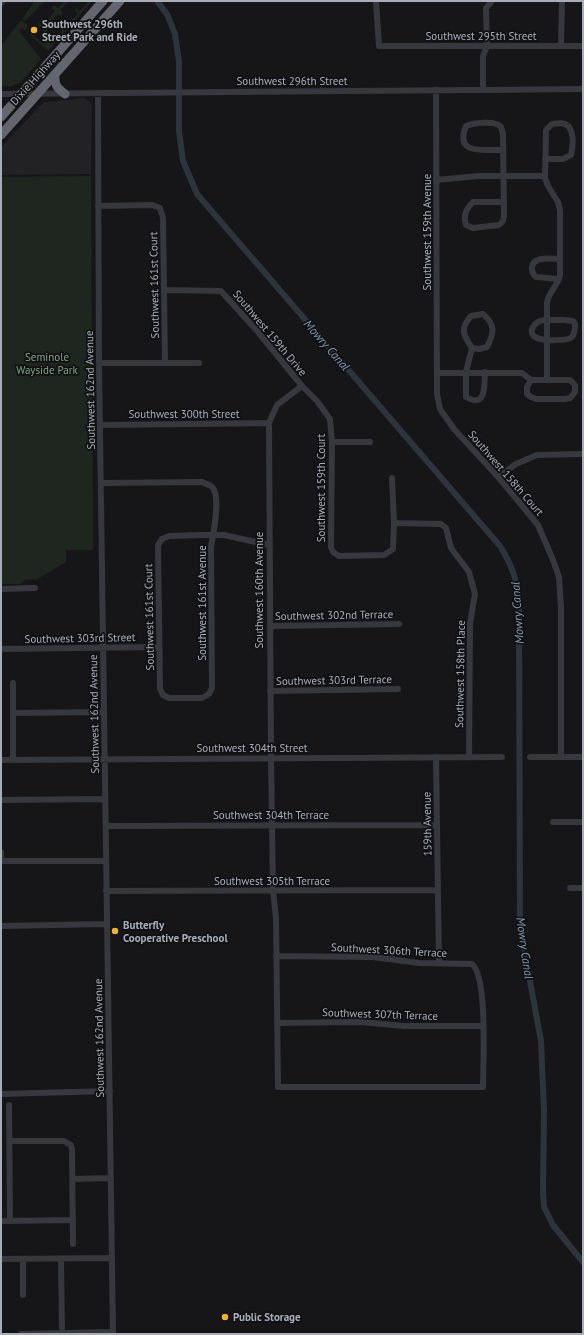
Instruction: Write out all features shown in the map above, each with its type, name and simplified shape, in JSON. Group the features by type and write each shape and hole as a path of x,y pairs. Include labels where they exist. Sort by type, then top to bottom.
{"highway":[{"name":"Dixie Highway","path":"1,135 120,1"},
{"name":"Dixie Highway","path":"2,116 101,4"},
{"path":"37,94 40,81 92,22 101,4"},
{"path":"55,74 55,85 65,94"},
{"path":"1,126 16,110 20,95"},
{"path":"1,104 3,108 2,116"}],"street":[{"name":"Southwest 295th Street","path":"376,1 379,46 583,46"},
{"path":"484,90 483,56 487,46 486,8 492,1"},
{"path":"561,46 562,1"},
{"name":"Southwest 296th Street","path":"1,94 583,89"},
{"name":"Southwest 159th Avenue","path":"436,90 438,373"},
{"name":"Southwest 162nd Avenue","path":"98,93 100,425 102,483 104,759 110,1091 112,1333"},
{"path":"503,150 473,149 468,147 464,142 463,133 466,126 471,123 489,123 501,127 503,134 504,216 503,221 499,225 473,228 466,225 464,218 465,212 473,202 503,202"},
{"path":"545,159 563,158 571,155 571,129 567,125 562,123 552,124 546,130 545,159 545,176 548,186 556,198 559,206 560,259 559,279 557,285 547,300 547,380"},
{"path":"436,180 503,175 545,176"},
{"name":"Southwest 161st Court","path":"98,206 152,205 160,208 163,218 165,363"},
{"path":"559,279 536,278 532,268 533,263 538,260 560,259"},
{"name":"Southwest 159th Drive","path":"165,290 220,291 258,332 302,386 277,405 269,423"},
{"path":"483,314 490,320 492,325 493,329 491,338 487,347 479,349 472,348 466,340 463,332 465,323 471,316 483,314"},
{"path":"569,320 575,324 575,330 572,337 566,339 547,340 537,338 534,335 532,330 537,321 569,320"},
{"path":"472,348 466,372 466,397 471,400 477,400 484,394 485,372"},
{"path":"100,363 199,363"},
{"path":"438,373 522,373 531,380 570,380 575,386 575,392 570,398 565,399 536,399 527,394 527,387 531,380"},
{"name":"Southwest 158th Court","path":"438,373 440,409 444,416 538,525 559,577 561,607 561,757"},
{"name":"Southwest 159th Court","path":"302,386 317,401 330,419 332,442 332,552 338,556 384,555 393,549 394,523"},
{"name":"Southwest 300th Street","path":"100,425 269,423"},
{"name":"Southwest 160th Avenue","path":"269,423 270,691 273,891"},
{"path":"332,442 370,442"},
{"path":"498,477 516,464 537,455 583,454"},
{"path":"392,478 394,523"},
{"name":"Southwest 161st Avenue","path":"102,483 202,482 212,487 216,494 216,518 211,547 212,688 209,694 202,698 169,698 163,695"},
{"name":"Southwest 158th Place","path":"394,523 441,524 446,528 451,548 468,572 475,594 470,623 469,757"},
{"path":"213,535 224,535 269,545"},
{"name":"Southwest 161st Court","path":"163,695 160,689 158,647 158,545 162,538 169,536 213,535"},
{"path":"1,589 35,588"},
{"name":"Southwest 302nd Terrace","path":"270,626 399,624"},
{"name":"Southwest 303rd Street","path":"1,649 158,647"},
{"path":"13,683 13,760"},
{"name":"Southwest 303rd Terrace","path":"270,691 398,689"},
{"path":"13,713 104,712"},
{"name":"Southwest 304th Street","path":"1,760 271,757 502,757"},
{"name":"159th Avenue","path":"436,757 438,890"},
{"path":"530,757 583,757"},
{"path":"1,800 105,799"},
{"path":"553,822 583,822"},
{"name":"Southwest 304th Terrace","path":"106,826 437,825"},
{"path":"1,852 1,861 106,861"},
{"path":"570,888 583,888"},
{"path":"438,890 439,963"},
{"name":"Southwest 305th Terrace","path":"106,891 438,890"},
{"path":"273,891 276,918 278,1087 483,1087 483,1026"},
{"path":"1,926 107,924"},
{"name":"Southwest 306th Terrace","path":"276,956 382,957 407,962 472,964 476,967 479,973 482,989 483,1026"},
{"name":"Southwest 307th Terrace","path":"277,1023 361,1022 404,1026 483,1026"},
{"path":"1,1094 110,1091"},
{"path":"9,1105 10,1221"},
{"path":"10,1141 64,1141 71,1145 73,1179 73,1244"},
{"path":"73,1179 110,1178"},
{"path":"1,1221 73,1220"},
{"path":"1,1259 111,1258"},
{"path":"23,1259 23,1295"},
{"path":"61,1259 62,1334"},
{"path":"21,1334 112,1333"}],"shaded area":[{"path":"85,98 92,104 91,174 1,175 1,147 44,102"}],"green space":[{"path":"35,1 45,1 25,21 22,19"},
{"path":"64,1 69,1 60,10 63,13 61,16 58,14 45,27 48,30 44,32 38,24 43,25 55,11 52,8 54,5 58,8"},
{"path":"89,1 92,1 48,51 30,35 33,30 34,31 32,34 43,44 47,41 51,44 62,31 59,28 60,26 64,29 78,13 74,10 76,8 80,11"},
{"path":"21,20 28,26 25,30 22,28 19,31 41,59 21,82 12,86 1,86 1,46"},
{"name":"Seminole Wayside Park","path":"91,176 93,550 66,550 66,562 36,580 25,580 20,584 1,584 1,177"}],"waterway":[{"name":"Mowry Canal","path":"157,1 167,14 175,34 179,62 179,131 183,161 197,194 500,546 509,561 514,575 519,606 520,926 541,1041 544,1111 544,1207 553,1225 583,1262"}],"place":[{"name":"Southwest 296th Street Park and Ride","path":"34,30"},
{"name":"Butterfly Cooperative Preschool","path":"115,931"},
{"name":"Public Storage","path":"225,1317"}]}
